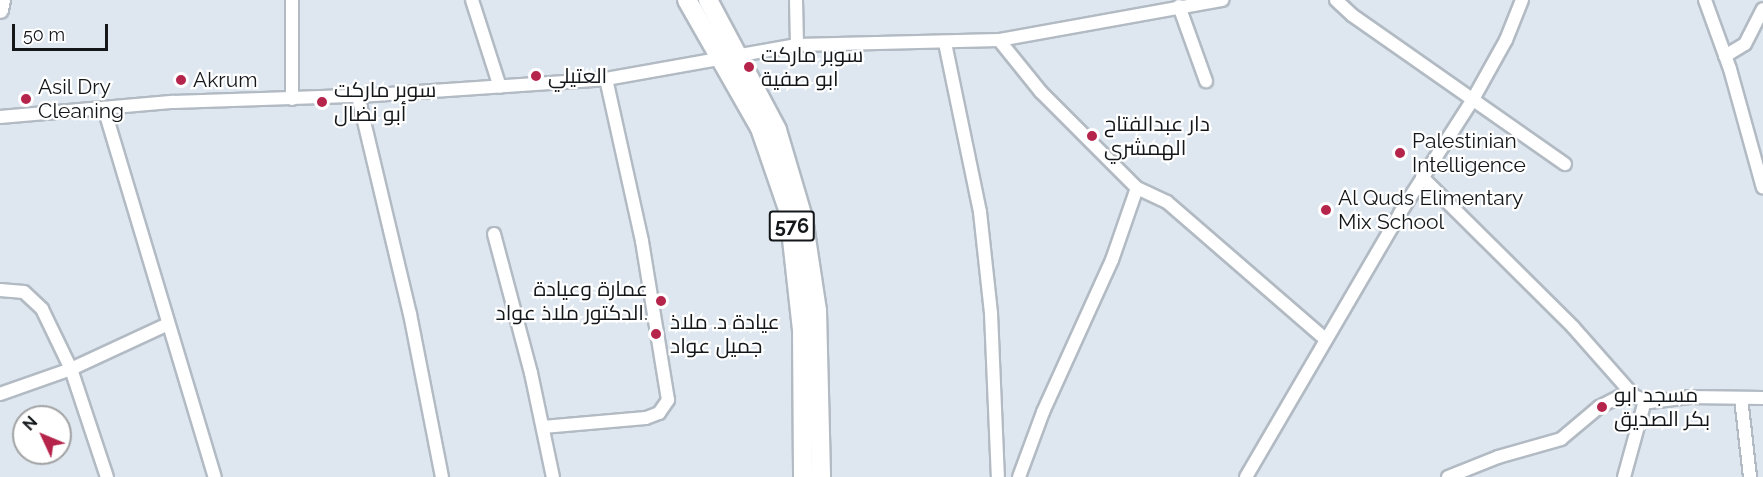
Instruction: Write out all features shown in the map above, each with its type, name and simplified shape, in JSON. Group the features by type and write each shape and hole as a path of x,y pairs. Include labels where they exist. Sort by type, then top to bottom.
{"main road":[{"name":"576","path":"687,0 729,57 777,130 810,253 817,311 821,477"},
{"name":"576","path":"708,0 729,57 771,151 789,212 802,329 803,477"}],"street":[{"path":"292,0 292,99"},
{"path":"472,0 500,87"},
{"path":"796,0 797,45"},
{"path":"0,117 104,108 358,96 606,79 797,45 999,40 1222,0"},
{"path":"1336,0 1472,100 1565,164"},
{"path":"1246,477 1422,177 1472,100 1506,40 1522,0"},
{"path":"1706,0 1760,162 1763,188"},
{"path":"1179,6 1206,81"},
{"path":"1725,56 1745,44 1763,9"},
{"path":"999,40 1041,92 1137,188 1167,202 1325,339"},
{"path":"945,43 980,212 991,314 998,477"},
{"path":"543,427 646,418 659,413 668,400 642,241 606,79"},
{"path":"358,96 410,314 442,477"},
{"path":"104,108 214,477"},
{"path":"1422,177 1573,327 1629,392 1645,401 1763,398"},
{"path":"1019,477 1043,412 1112,260 1137,188"},
{"path":"494,234 554,477"},
{"path":"0,290 18,290 35,299 71,369 107,477"},
{"path":"0,394 71,369 168,324"},
{"path":"1448,477 1498,457 1561,439 1599,407 1629,392"},
{"path":"1741,398 1750,477"},
{"path":"1624,477 1645,401"}],"place":[{"name":"سوبر ماركت ابو صفية","path":"749,67"},
{"name":"العتيلي","path":"536,76"},
{"name":"Akrum","path":"181,80"},
{"name":"Asil Dry Cleaning","path":"26,99"},
{"name":"سوبر ماركت أبو نضال","path":"322,102"},
{"name":"دار عبدالفتاح الهمشري","path":"1092,136"},
{"name":"Palestinian Intelligence","path":"1400,153"},
{"name":"Al Quds Elimentary Mix School","path":"1326,210"},
{"name":"عمارة وعيادة الدكتور ملاذ عواد.","path":"661,301"},
{"name":"عيادة د. ملاذ جميل عواد","path":"656,334"},
{"name":"مسجد ابو بكر الصديق","path":"1602,407"}]}
